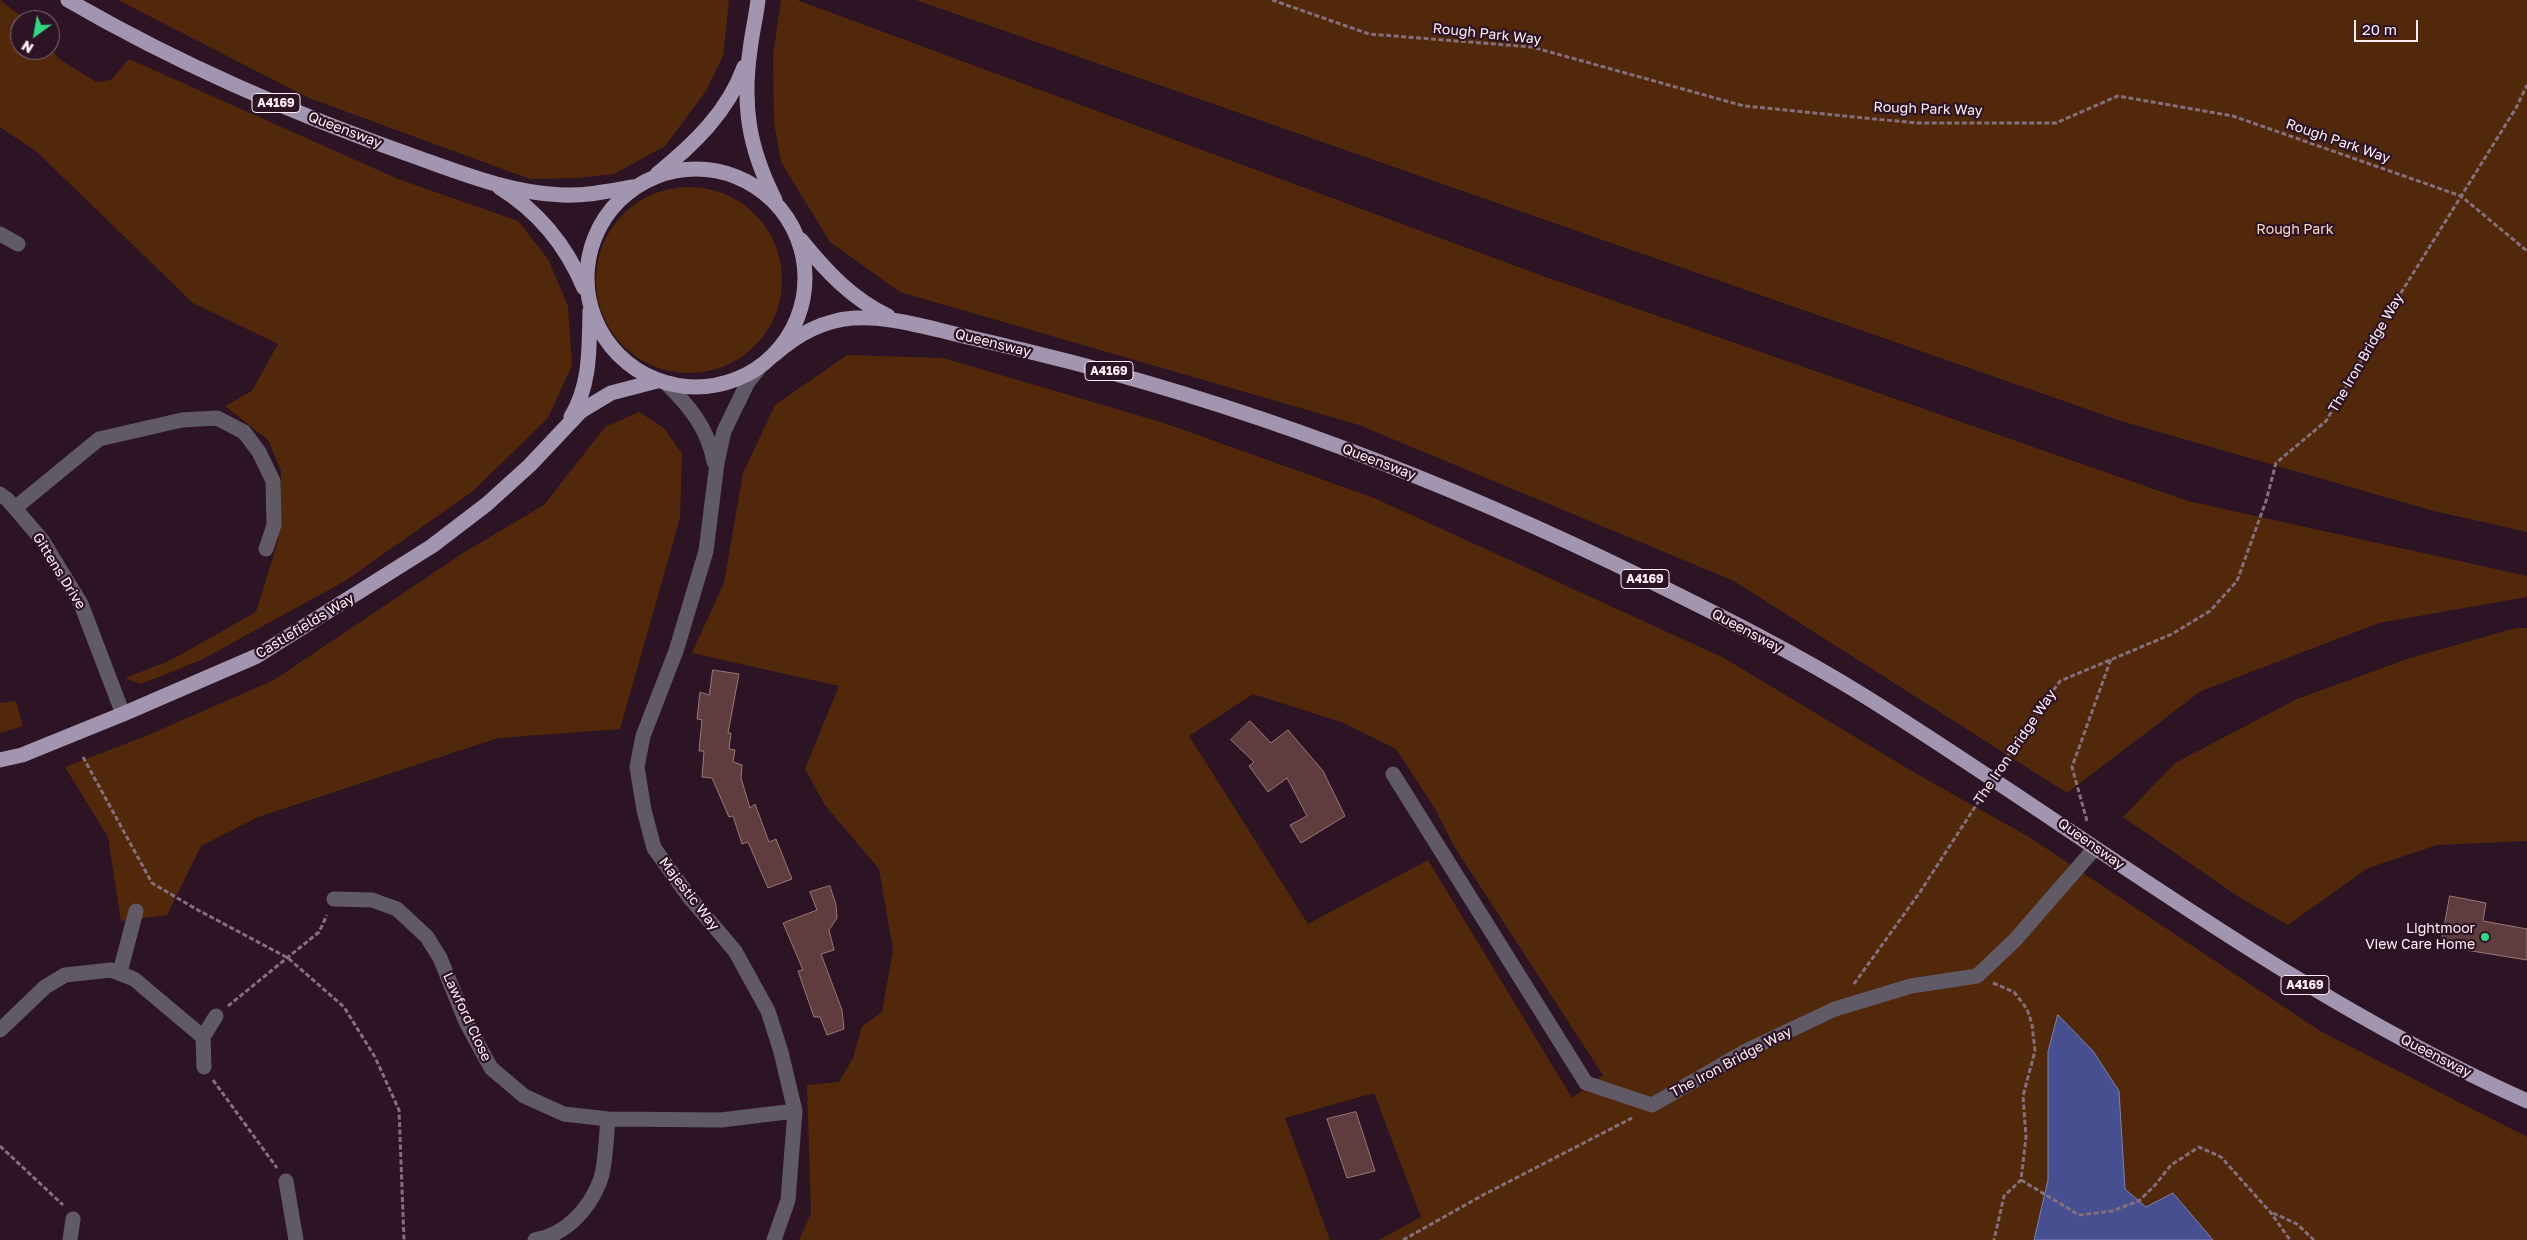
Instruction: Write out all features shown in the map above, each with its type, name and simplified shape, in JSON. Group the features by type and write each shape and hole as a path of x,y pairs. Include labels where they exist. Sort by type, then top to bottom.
{"main road":[{"name":"Queensway","path":"68,0 228,83 376,143 493,184 561,195 581,195 635,187"},
{"path":"662,383 699,388 715,386 730,383 759,368 774,355 794,329 804,297 805,264 795,232 778,205 754,151 748,126 746,103 750,50 758,0"},
{"path":"635,187 654,177 695,141 713,122 740,77 750,50"},
{"path":"654,177 686,169 720,171 751,184 778,205"},
{"name":"Queensway","path":"493,184 510,194 544,222 574,264 604,338 627,364 662,383"},
{"name":"Castlefields Way","path":"568,422 580,400 586,377 587,264 595,234 612,207 635,187"},
{"name":"Queensway","path":"795,232 814,256 847,290 875,310 894,319 1103,370 1319,439 1447,489 1578,545 1740,625 1861,694 2033,804 2221,932 2314,990 2403,1040 2527,1101"},
{"name":"Queensway","path":"774,355 792,339 825,323 857,318 894,319"},
{"name":"Castlefields Way","path":"0,760 22,755 257,656 432,546 487,504 530,465 568,422 581,411 611,393 662,383"}],"street":[{"path":"0,234 18,244"},
{"name":"Majestic Way","path":"759,368 748,382 730,416 720,446 706,551 676,651 643,736 637,767 644,810 654,848 690,898 736,952 768,1011 781,1052 794,1111 788,1200 774,1240"},
{"name":"Majestic Way","path":"662,383 699,420 706,434 714,462 715,482"},
{"path":"15,508 99,439 182,420 217,418 244,432 259,452 273,481 274,524 266,549"},
{"name":"Gittens Drive","path":"0,494 15,508 42,540 81,604 123,714"},
{"path":"1392,774 1586,1083 1652,1105"},
{"path":"1977,976 2015,940 2095,848"},
{"name":"Lawford Close","path":"334,899 372,900 397,909 426,937 440,958 466,1022 491,1068 524,1096 564,1114 608,1120 721,1120 794,1111"},
{"path":"120,972 136,912"},
{"path":"0,1030 45,987 65,975 111,970 134,979 203,1037"},
{"name":"The Iron Bridge Way","path":"1652,1105 1748,1050 1835,1009 1911,986 1977,976"},
{"path":"204,1067 203,1037 216,1016"},
{"path":"534,1240 551,1239 581,1215 600,1180 608,1120"},
{"path":"286,1181 296,1240"},
{"path":"70,1240 73,1219"}],"path":[{"name":"Rough Park Way","path":"1272,0 1369,34 1532,47 1744,106 1916,123 2056,122 2118,96 2233,116 2461,196 2527,251"},
{"name":"The Iron Bridge Way","path":"2000,767 2060,681 2172,634 2210,611 2237,581 2266,501 2276,463 2326,421 2394,304 2516,108 2527,85"},
{"path":"2095,848 2072,767 2111,658"},
{"path":"83,757 152,883 196,909 288,958 344,1007 375,1058 400,1110 404,1240"},
{"name":"The Iron Bridge Way","path":"1852,986 1920,892 1985,791"},
{"path":"216,1016 319,932 334,899"},
{"path":"1977,976 2014,992 2027,1009 2032,1024 2035,1051 2023,1096 2026,1137 2021,1180 2004,1196 1994,1240"},
{"path":"204,1067 286,1181"},
{"path":"1403,1240 1483,1195 1610,1130 1652,1105"},
{"path":"0,1146 59,1198 73,1219"},
{"path":"2021,1180 2034,1190 2079,1215 2112,1211 2139,1201 2171,1165 2199,1147 2220,1157 2272,1212 2290,1240"},
{"path":"2272,1212 2297,1224 2314,1240"}],"green space":[{"path":"0,0 13,10 10,10 10,60 60,60 96,82 111,80 129,59 398,179 518,221 548,259 568,306 572,365 548,418 473,491 345,581 201,660 141,684 125,678 171,660 256,612 278,541 281,471 268,440 225,406 252,391 278,344 193,303 37,152 0,127"},
{"path":"118,0 729,0 723,56 706,91 665,146 614,174 577,178 530,179 309,98"},
{"path":"781,0 797,0 1540,275 2188,501 2527,576 2527,597 2379,623 2201,691 2067,793 1734,581 1359,425 900,292 830,242 781,162 774,122 773,56"},
{"name":"Rough Park","path":"916,0 2527,0 2527,532 2434,511 2121,421"},
{"path":"689,187 725,194 755,214 775,244 782,280 775,316 755,346 725,366 689,373 653,366 623,346 603,316 596,280 603,244 623,214 653,194"},
{"path":"847,355 943,358 1164,423 1374,498 1724,658 1915,773 2029,837 2320,1031 2527,1137 2527,1240 1379,1240 1421,1217 1374,1093 1285,1118 1330,1240 799,1240 811,1213 807,1085 839,1082 853,1058 862,1026 882,1012 893,950 879,869 825,805 805,769 839,686 692,653 724,583 743,473 775,405","holes":["1253,694 1341,722 1396,749 1434,807 1454,846 1603,1075 1572,1098 1428,860 1308,924 1189,736"]},
{"path":"639,412 664,428 682,454 680,518 620,729 498,738 258,817 201,846 167,915 121,921 108,837 65,767 146,736 274,680 463,553 544,505 605,427"},
{"path":"2516,628 2527,628 2527,841 2437,845 2368,868 2288,925 2239,897 2123,817 2175,763 2297,699 2410,658"},
{"path":"16,701 23,726 0,733 0,703"}],"water":[{"path":"2058,1015 2093,1051 2119,1091 2125,1189 2146,1207 2173,1193 2213,1240 2034,1240 2048,1180 2048,1052"}],"building":[{"path":"713,670 739,674 728,733 731,733 729,749 735,750 733,762 742,765 741,778 750,808 755,804 769,842 776,839 792,879 768,888 748,842 742,844 733,816 729,817 712,778 702,777 704,751 699,751 702,720 697,719 700,692 709,695"},
{"path":"1250,721 1271,743 1288,730 1323,771 1345,816 1301,843 1290,825 1307,816 1287,778 1268,792 1249,766 1254,762 1231,740"},
{"path":"830,886 836,905 837,918 829,930 834,950 821,954 842,1010 844,1029 827,1035 820,1017 814,1017 798,971 803,970 783,923 817,910 810,892"},
{"name":"Lightmoor View Care Home","path":"2450,896 2486,903 2483,921 2527,929 2527,960 2441,946"},
{"path":"1356,1112 1375,1171 1347,1178 1327,1119"}],"place":[{"name":"Lightmoor View Care Home","path":"2485,937"}]}
